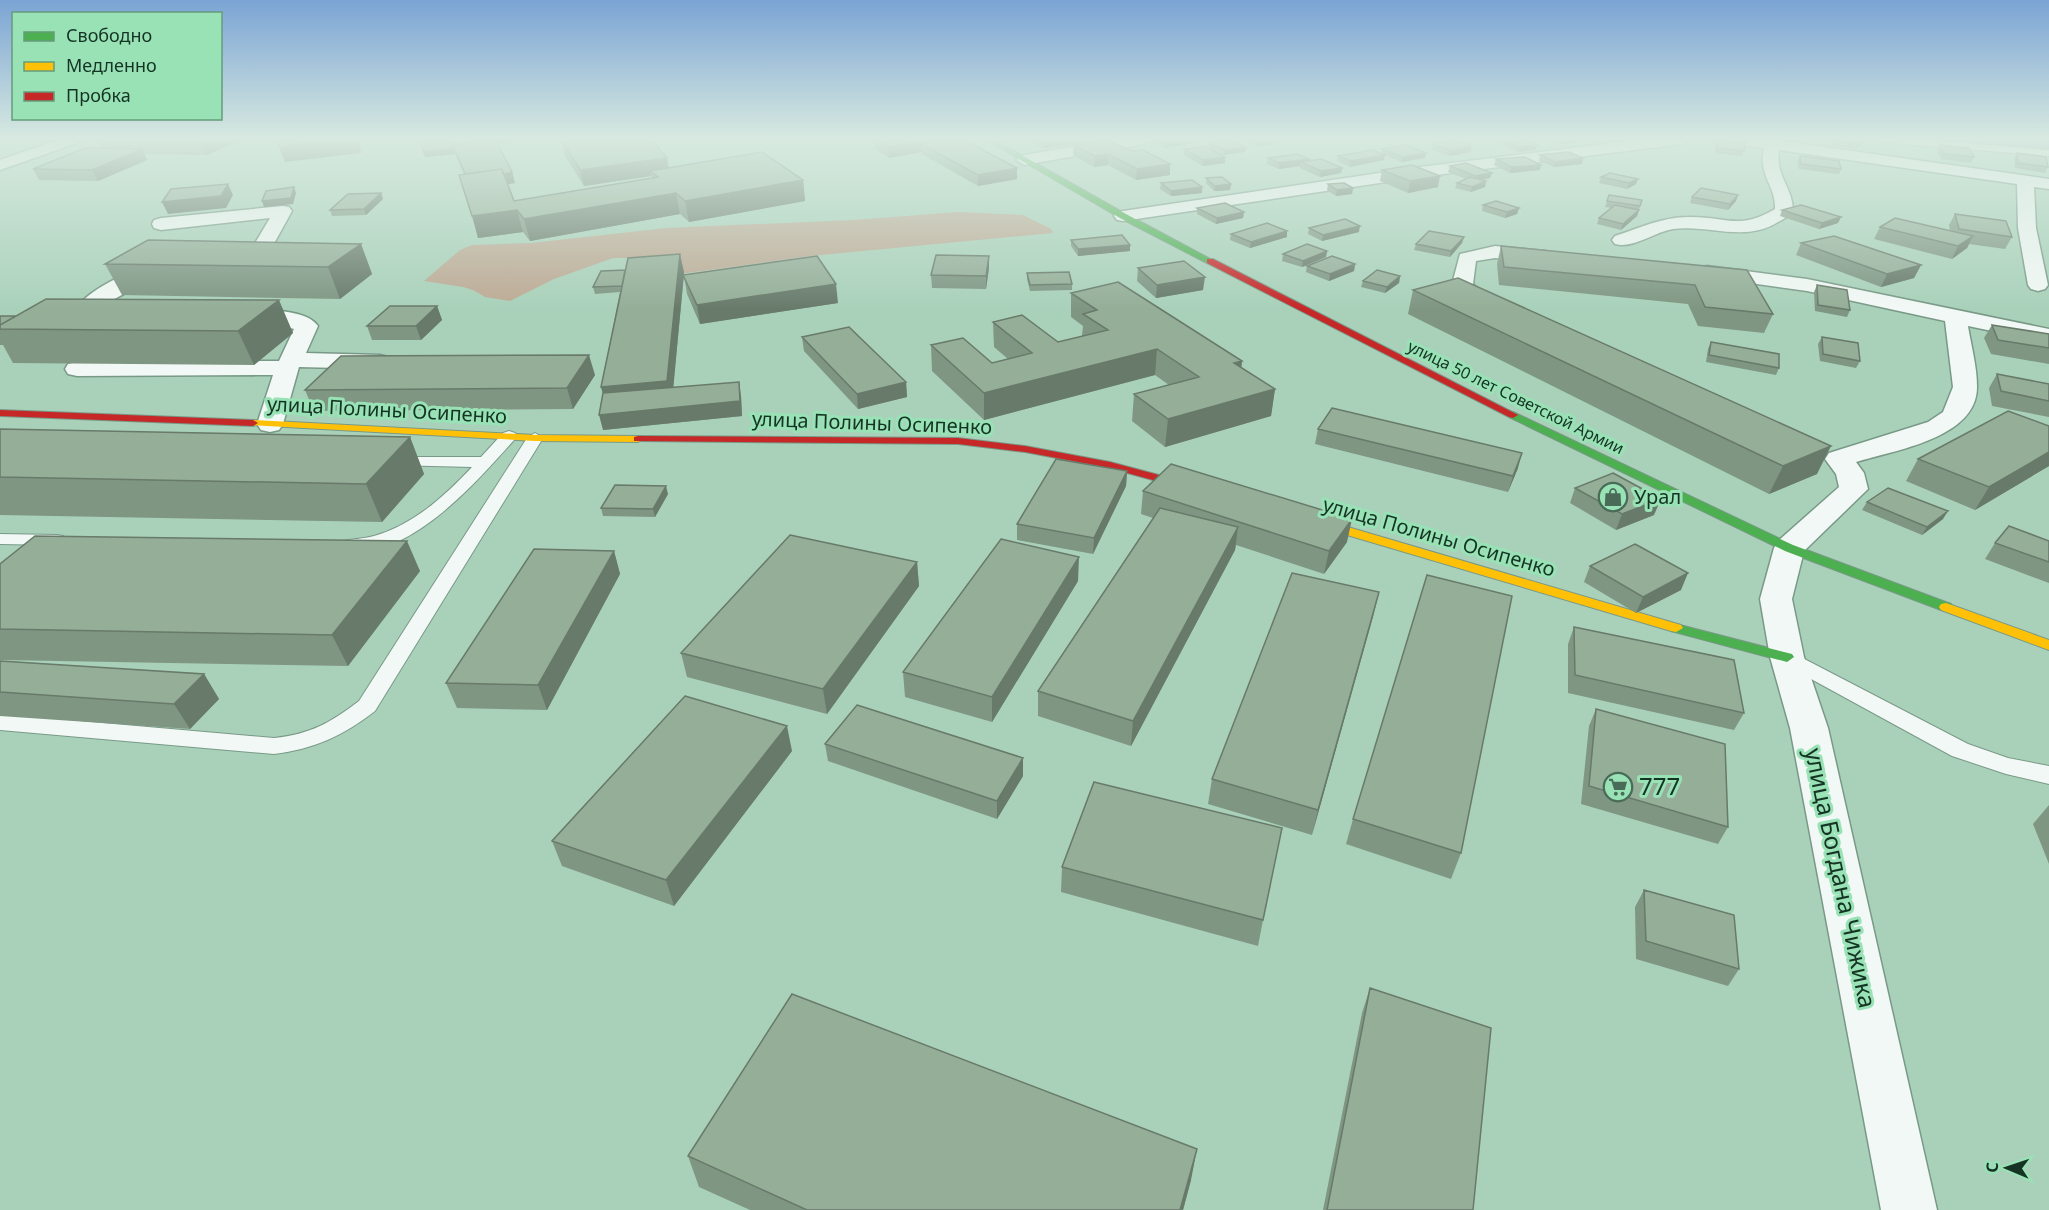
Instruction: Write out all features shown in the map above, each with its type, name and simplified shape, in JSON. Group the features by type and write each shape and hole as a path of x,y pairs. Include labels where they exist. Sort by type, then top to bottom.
{"street":[{"name":"улица 50 лет Советской Армии","path":"1087,195 1492,405 1789,548 2049,645"},
{"path":"1123,216 1262,195"},
{"path":"1622,240 1672,224 1747,228 1768,223 1784,211 1783,195"},
{"path":"2026,195 2027,228 2038,285"},
{"path":"161,224 283,211 256,258"},
{"path":"1515,316 1469,293 1462,284 1467,258 1473,254 1497,252 1568,259"},
{"path":"234,259 279,256"},
{"path":"140,315 102,314 90,311 89,306 148,271 175,264"},
{"path":"1687,270 1807,285 2049,336"},
{"path":"1789,548 1854,489 1850,473 1828,454 1937,428 1954,416 1962,400 1965,387 1956,316"},
{"path":"222,317 279,318 297,320 307,326 290,364 270,424"},
{"path":"77,369 407,363"},
{"name":"улица Полины Осипенко","path":"0,413 535,438 958,441 1025,449 1110,465 1214,493"},
{"name":"улица Полины Осипенко","path":"1294,516 1398,544 1640,618 1787,657"},
{"name":"улица Богдана Чижика","path":"1789,548 1776,599 1787,657 1809,728 1910,1210"}],"lane":[{"path":"331,544 354,545 407,531 426,518 509,436"},
{"path":"0,722 274,746 302,743 325,736 344,725 366,706 535,438"},
{"path":"379,460 485,462"},
{"path":"0,539 71,540"},
{"path":"1787,657 1960,750 2006,766 2049,775"}],"shaded area":[{"path":"959,212 1023,215 1051,229 1053,233 810,256 673,275 644,258 613,258 554,279 510,301 485,297 463,287 424,281 460,250 472,245 531,243 666,228 853,220"}],"building":[{"path":"167,195 221,195 221,196 162,202"},
{"path":"264,195 292,195 291,198 262,201"},
{"path":"346,195 378,195 364,209 330,210"},
{"path":"465,195 512,195 514,201 547,195 662,195 524,219 517,210 472,216"},
{"path":"679,195 716,195 685,201"},
{"path":"1609,195 1642,200 1640,206 1607,201"},
{"path":"1694,195 1738,195 1730,204 1692,197"},
{"path":"1496,201 1519,208 1507,212 1483,205"},
{"path":"1225,203 1244,212 1217,218 1197,208"},
{"path":"1615,205 1639,210 1623,224 1599,218"},
{"path":"1801,205 1841,217 1822,223 1782,210"},
{"path":"1955,214 2006,221 2012,237 1959,229"},
{"path":"1895,218 1973,236 1958,246 1880,227"},
{"path":"1345,219 1360,226 1323,235 1309,228"},
{"path":"1267,223 1287,231 1251,242 1231,234"},
{"path":"1429,231 1464,237 1451,251 1416,244"},
{"path":"1122,235 1130,245 1078,249 1071,240"},
{"path":"1834,236 1921,265 1887,274 1801,243"},
{"path":"148,240 361,244 328,267 105,264"},
{"path":"1307,244 1327,251 1303,261 1283,254"},
{"path":"1501,246 1747,270 1773,314 1705,307 1695,285 1504,267"},
{"path":"680,254 667,381 601,387 628,258"},
{"path":"936,255 989,256 986,276 931,275"},
{"path":"817,256 836,284 697,305 683,275"},
{"path":"1332,256 1355,264 1330,274 1307,266"},
{"path":"1184,261 1205,277 1157,285 1138,268"},
{"path":"625,270 622,286 593,287 601,271"},
{"path":"1377,270 1400,276 1387,287 1363,281"},
{"path":"1069,272 1072,284 1030,285 1027,273"},
{"path":"1458,278 1831,446 1783,466 1413,290"},
{"path":"1118,282 1242,361 1234,363 1275,389 1168,419 1134,394 1199,377 1157,349 984,393 931,345 963,338 992,363 1032,353 993,322 1022,315 1058,342 1108,330 1083,314 1097,310 1071,293"},
{"path":"1817,285 1847,290 1850,310 1818,305"},
{"path":"46,299 279,300 238,331 0,329 0,325"},
{"path":"390,306 437,306 416,326 367,326"},
{"path":"0,316 16,316 0,325"},
{"path":"1992,325 2049,334 2049,348 1998,340"},
{"path":"849,327 906,382 857,394 802,337"},
{"path":"1822,337 1858,343 1860,361 1823,354"},
{"path":"1711,342 1779,354 1779,368 1709,355"},
{"path":"589,355 567,388 305,390 341,356"},
{"path":"1997,374 2049,384 2049,401 2001,391"},
{"path":"739,382 740,401 599,415 603,393"},
{"path":"1332,408 1522,453 1513,476 1318,429"},
{"path":"2008,411 2049,426 2049,452 1989,487 1918,459"},
{"path":"0,429 410,437 366,484 0,477"},
{"path":"1056,459 1127,471 1094,538 1017,524"},
{"path":"1171,464 1352,519 1329,551 1143,491"},
{"path":"1613,473 1661,499 1622,514 1575,488"},
{"path":"615,485 666,486 653,509 601,508"},
{"path":"1888,488 1948,511 1927,527 1867,502"},
{"path":"1160,508 1238,527 1133,721 1038,691"},
{"path":"2009,526 2049,541 2049,562 1995,543"},
{"path":"790,535 917,562 823,689 681,653"},
{"path":"35,536 407,541 332,635 0,629 0,564"},
{"path":"1001,539 1079,557 992,697 903,672"},
{"path":"1635,544 1688,573 1643,597 1590,566"},
{"path":"534,549 614,551 538,685 446,683"},
{"path":"1292,573 1379,592 1318,810 1212,779"},
{"path":"1427,575 1512,596 1461,853 1353,819"},
{"path":"1574,627 1734,660 1744,713 1575,675"},
{"path":"0,661 204,674 174,704 0,692"},
{"path":"685,696 787,726 666,880 552,841"},
{"path":"857,705 1023,758 997,801 825,744"},
{"path":"1596,709 1725,744 1728,827 1589,786"},
{"path":"1094,782 1282,828 1263,920 1062,867"},
{"path":"1644,890 1734,915 1739,969 1646,941"},
{"path":"1370,988 1491,1028 1473,1210 1327,1210"},
{"path":"792,994 1197,1149 1180,1210 807,1210 688,1156"}],"traffic: fast":[{"path":"1087,195 1210,261"},
{"path":"1513,415 1789,548 1946,607"},
{"path":"1676,628 1787,657"}],"traffic: slow":[{"path":"253,423 535,438 638,439"},
{"path":"1307,519 1676,628"},
{"path":"1946,607 2049,645"}],"traffic: jam":[{"path":"1210,261 1513,415"},
{"path":"0,413 253,423"},
{"path":"638,439 958,441 1025,449 1110,465 1200,489"}],"place":[{"name":"Урал","path":"1613,497"},
{"name":"777","path":"1618,787"}]}
